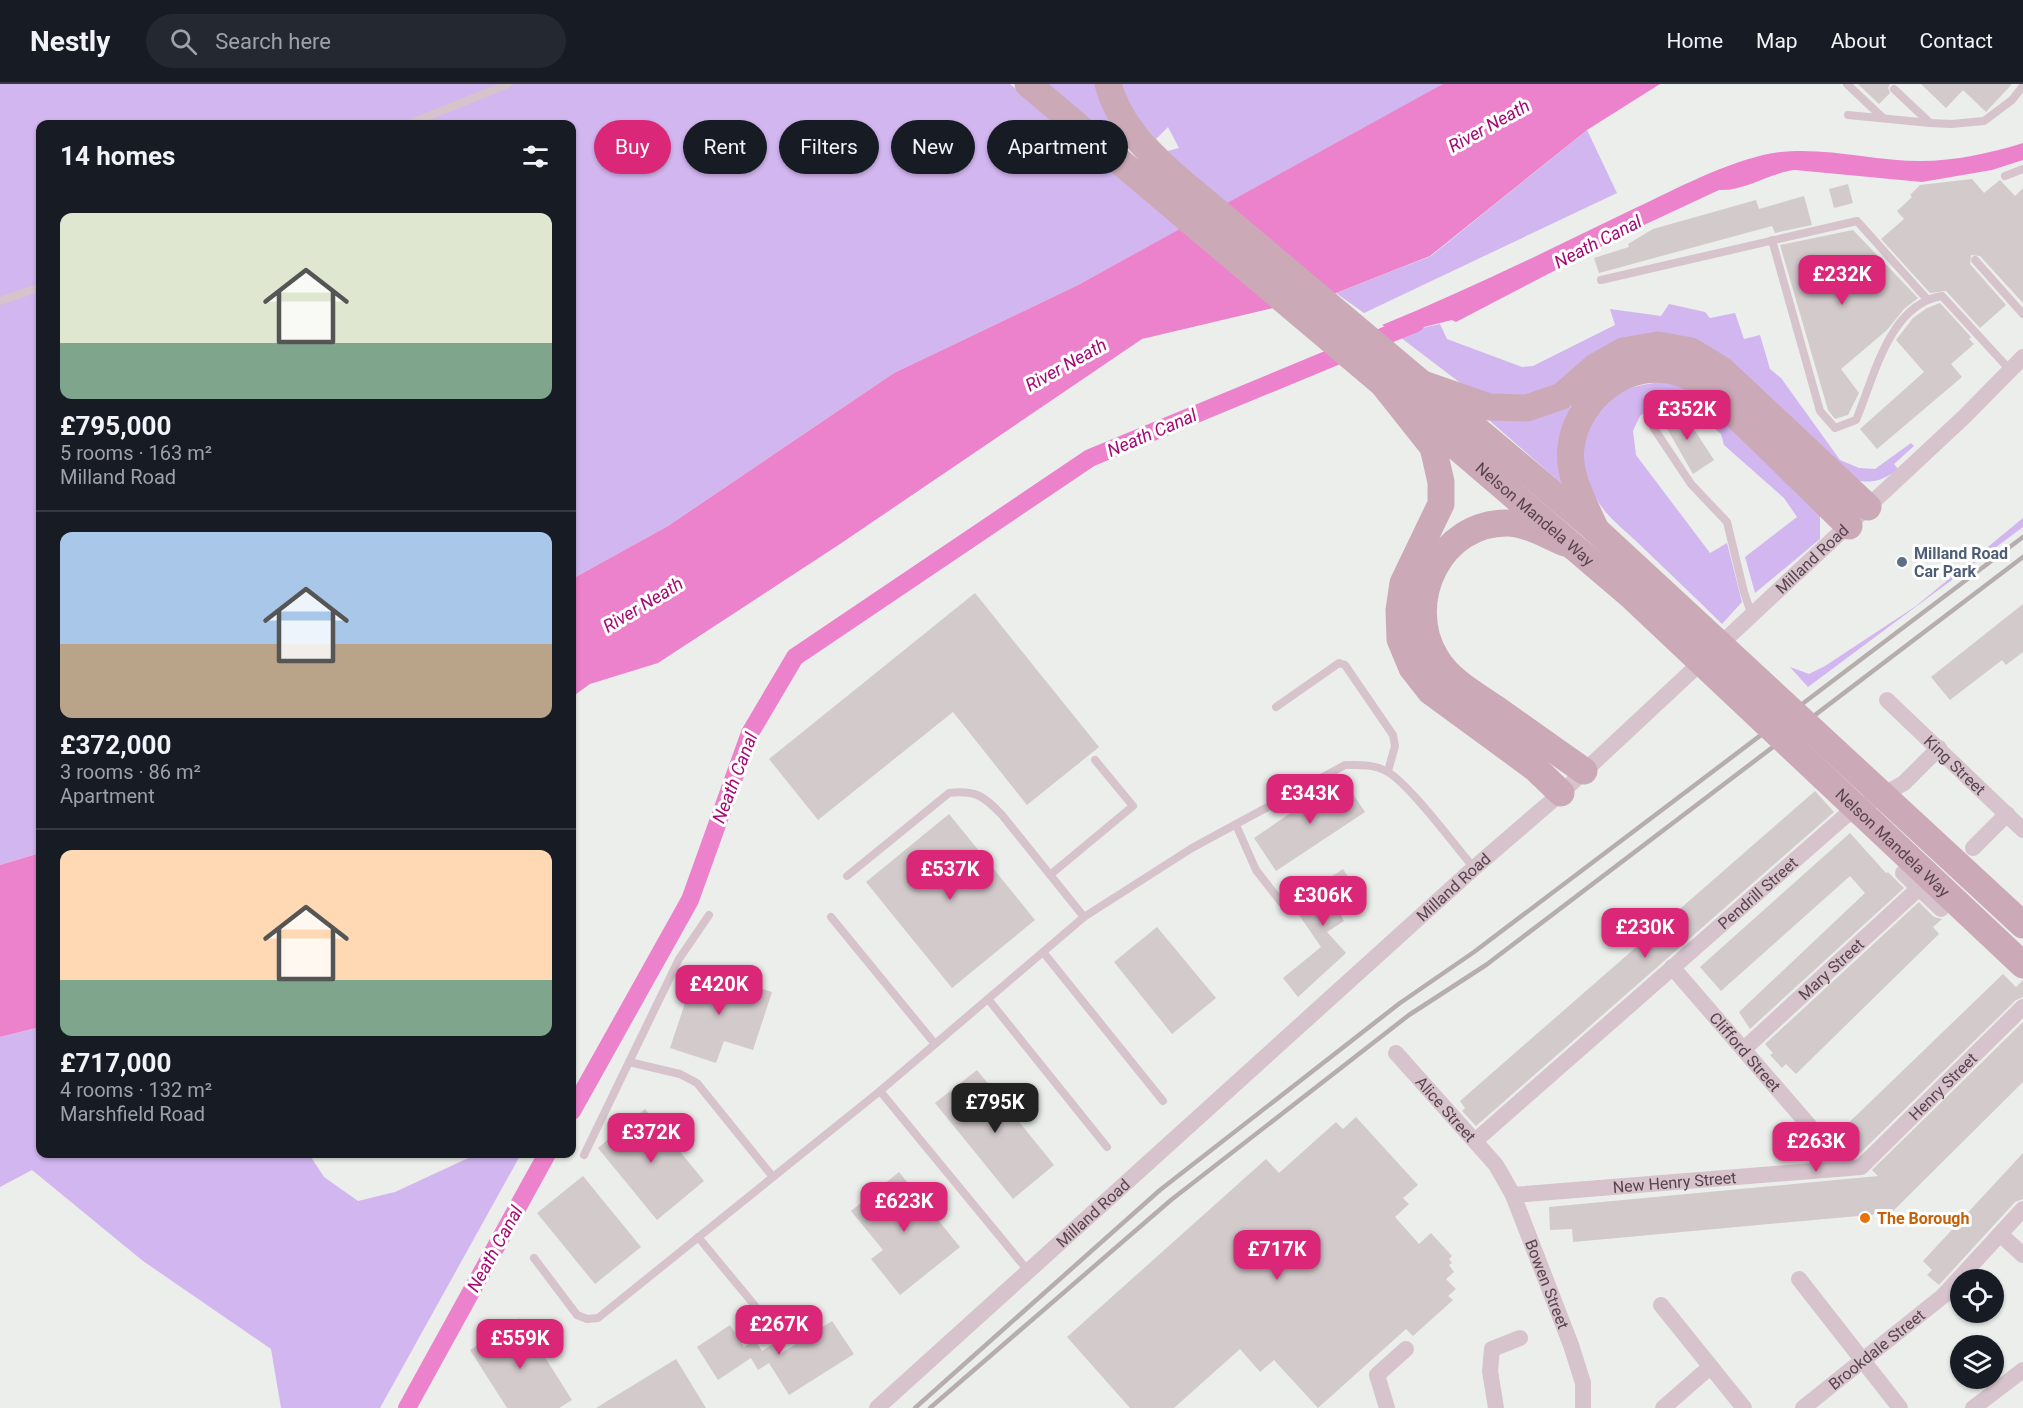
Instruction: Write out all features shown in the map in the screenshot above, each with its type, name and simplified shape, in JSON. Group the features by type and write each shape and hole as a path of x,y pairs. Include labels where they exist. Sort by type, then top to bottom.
{"main road":[{"name":"Nelson Mandela Way","path":"1028,84 1167,187 1422,384 1587,539 2023,965"},
{"name":"Nelson Mandela Way","path":"1108,84 1114,106 1167,187 1383,384 1587,539 2023,925"},
{"path":"1422,384 1489,407 1510,409 1546,404 1562,396 1608,357 1641,347 1658,345 1691,351 1849,526"},
{"path":"1561,793 1535,768 1430,691 1412,668 1413,638 1423,613 1429,578 1438,558 1454,542 1480,527 1510,523 1587,539 1570,449 1574,430 1596,395 1623,376 1650,369 1716,380 1869,507"},
{"path":"1383,384 1433,447 1441,482 1441,504 1403,583 1399,610 1413,638 1456,680 1584,771"}],"street":[{"name":"Milland Road","path":"878,1408 1474,868 1561,793 1849,526 2023,357"},
{"name":"King Street","path":"1887,700 2023,830"},
{"name":"Pendrill Street","path":"1475,1141 1844,817 1904,783 1939,748"},
{"path":"1972,848 2007,814"},
{"path":"1903,873 1941,909"},
{"name":"Mary Street","path":"1744,1049 1919,888"},
{"name":"Clifford Street","path":"1672,967 1819,1137 1837,1169"},
{"name":"Henry Street","path":"1860,1167 2023,1007"},
{"name":"Alice Street","path":"1396,1053 1496,1165"},
{"name":"Bowen Street","path":"1496,1165 1513,1195 1571,1345 1583,1383 1583,1408"},
{"name":"New Henry Street","path":"1513,1195 1860,1167"},
{"name":"Brookdale Street","path":"1803,1408 1943,1296 2023,1209"},
{"path":"2000,1234 2023,1255"},
{"path":"1799,1279 1900,1408"},
{"path":"1661,1305 1744,1408"},
{"path":"1496,1408 1490,1371 1492,1349 1520,1338"},
{"path":"1387,1408 1377,1375 1406,1349"},
{"path":"1663,1408 1710,1367"},
{"path":"1973,1408 2023,1370"}],"lane":[{"path":"419,120 507,84"},
{"path":"1846,84 1883,118"},
{"path":"1848,115 1951,124 1984,121 2012,100 2023,86"},
{"path":"1894,89 1930,123"},
{"path":"2005,176 2023,169"},
{"path":"1601,280 1857,221 1926,298"},
{"path":"1772,240 1820,411 1835,428 1856,420 1895,327 1926,298 1942,296 2010,370"},
{"path":"1975,260 2023,314"},
{"path":"0,301 36,288"},
{"path":"1653,427 1691,484 1727,522 1744,592 1753,616"},
{"path":"1276,707 1339,663 1345,665 1393,735 1395,746 1388,771"},
{"path":"1050,875 1133,807 1095,760"},
{"path":"534,1258 577,1315 587,1319 598,1318 880,1091 1084,917 1162,867 1345,765 1367,765 1388,771 1404,785 1474,868"},
{"path":"847,876 949,793 969,791 988,800 1084,917"},
{"path":"1236,825 1256,870 1284,906"},
{"path":"584,1155 679,959 709,915"},
{"path":"831,917 935,1044"},
{"path":"1043,952 1163,1101"},
{"path":"988,999 1107,1147"},
{"path":"629,1062 680,1074 697,1083 773,1177"},
{"path":"880,1091 1029,1272"},
{"path":"698,1237 756,1307"}],"shaded area":[{"path":"0,84 1010,84 1053,120 987,120 987,174 1128,174 1128,162 1179,148 1168,127 1156,139 1125,105 1117,84 1445,84 1078,285 894,373 668,526 576,577 576,120 36,120 36,854 0,865"},
{"path":"1045,84 1095,84 1109,120 1087,120"},
{"path":"1587,130 1617,193 1364,313 1336,293 1431,256"},
{"path":"1669,304 1705,312 1710,318 1735,313 1744,339 1760,335 1770,369 1781,378 1840,460 1859,468 1875,469 1911,443 1914,446 1894,464 1898,469 1888,476 1873,481 1856,480 1738,372 1567,380 1513,400 1467,388 1396,334 1440,324 1447,339 1522,367 1533,366 1615,325 1610,309 1661,316"},
{"path":"1667,381 1699,393 1820,515 1820,539 1755,593 1745,557 1797,517 1784,498 1724,445 1721,434 1690,408 1668,402 1640,416 1633,431 1636,455 1710,553 1727,543 1742,602 1722,624 1609,516 1596,498 1584,471 1582,453 1585,434 1601,404 1632,388"},
{"path":"1566,403 1572,409 1570,491 1490,421 1493,417"},
{"path":"2023,518 2023,527 1808,687 1790,667 1809,674 1825,666 1916,606"},
{"path":"36,1028 36,1158 312,1158 324,1177 358,1201 395,1192 468,1158 519,1158 380,1408 281,1408 271,1349 143,1261 32,1170 0,1187 0,1037"}],"water":[{"name":"River Neath","path":"1443,84 1660,84 1587,130 1430,256 1336,293 1142,339 840,544 658,663 590,684 576,694 576,577 668,526 894,373 1078,285"},
{"path":"2023,143 2023,160 1992,170 1922,182 1795,170 1738,188 1719,190 1629,232 1456,322 1452,320 1396,334 1382,325 1505,271 1693,181 1745,160 1782,152 1802,151 1934,161 1973,156"},
{"path":"36,854 36,1028 0,1037 0,865"}],"building":[{"path":"1858,84 1890,84 1888,88 1890,93 1879,104"},
{"path":"1921,84 2012,84 1986,112 1963,90 1946,108"},
{"path":"1972,179 1984,193 2000,180 2015,196 2023,188 2023,303 1980,256 1971,255 1970,264 2006,305 1980,328 1946,291 1930,293 1881,239 1904,219 1897,211 1912,197 1910,195 1920,185"},
{"path":"1848,184 1853,203 1834,208 1829,189"},
{"path":"1804,196 1812,225 1775,233 1772,226 1599,273 1594,258 1629,247 1628,244 1653,229 1756,200 1759,209"},
{"path":"1853,230 1918,298 1904,309 1887,330 1841,369 1859,393 1848,415 1835,419 1828,410 1780,245"},
{"path":"1940,303 1971,337 1969,339 1974,344 1951,364 1962,377 1877,449 1860,429 1924,372 1896,340 1913,318 1927,308"},
{"path":"1675,409 1680,417 1684,414 1714,460 1693,474 1661,418"},
{"path":"975,593 1099,747 1027,805 953,712 818,820 769,759"},
{"path":"2023,604 2023,652 2006,665 2002,660 1950,700 1931,677"},
{"path":"1342,778 1365,812 1276,871 1254,838"},
{"path":"1815,791 1834,812 1476,1126 1462,1111 1465,1108 1460,1101"},
{"path":"949,814 1035,920 952,988 866,882"},
{"path":"1850,833 1886,873 1888,872 1904,888 1750,1029 1739,1012 1865,893 1850,876 1721,991 1700,967"},
{"path":"1343,869 1363,900 1341,915 1344,921 1327,932 1346,953 1298,997 1283,978 1321,947 1291,903"},
{"path":"1919,902 1934,917 1942,919 1933,927 1939,934 1796,1074 1786,1064 1782,1068 1770,1055 1773,1053 1765,1044"},
{"path":"1157,927 1216,998 1172,1034 1114,962"},
{"path":"697,967 772,992 753,1050 724,1041 716,1063 670,1048"},
{"path":"2003,974 2016,987 2023,980 2023,997 2016,1000 1858,1155 1837,1134"},
{"path":"2023,1022 2023,1082 1891,1213 1573,1242 1572,1229 1550,1230 1549,1207 1878,1176 1872,1170"},
{"path":"977,1070 1054,1165 1013,1199 935,1103"},
{"path":"645,1109 704,1181 657,1220 598,1148"},
{"path":"1356,1117 1418,1185 1403,1198 1409,1204 1395,1217 1419,1244 1431,1233 1452,1256 1449,1259 1452,1263 1449,1265 1454,1272 1446,1279 1456,1289 1448,1296 1453,1300 1413,1336 1406,1329 1318,1408 1274,1360 1260,1372 1240,1349 1174,1408 1130,1408 1067,1337 1266,1159 1279,1173 1336,1122 1343,1129"},
{"path":"2023,1153 2023,1199 2015,1202 1954,1269 1950,1269 1950,1273 1939,1285 1927,1275 1932,1270 1923,1261"},
{"path":"899,1172 960,1247 900,1295 871,1259 883,1250 851,1211"},
{"path":"583,1176 641,1247 595,1284 537,1213"},
{"path":"520,1318 572,1400 559,1408 507,1408 470,1350"},
{"path":"832,1321 854,1354 789,1395 769,1363 758,1370 751,1358 718,1380 697,1347 730,1325 744,1347 755,1340 762,1351 773,1344 780,1354"},
{"path":"676,1359 706,1408 596,1408"}],"waterway":[{"name":"Neath Canal","path":"576,1104 690,900 750,733 795,657 1090,458 1416,323"},
{"name":"Neath Canal","path":"407,1408 545,1158"}],"railway":[{"path":"915,1408 1160,1190 1400,1003 1474,952 2023,537"},
{"path":"930,1408 1171,1200 1409,1015 1486,965 2023,557"}],"place":[{"name":"Milland Road Car Park","path":"1902,562"},
{"name":"The Borough","path":"1865,1218"}]}
